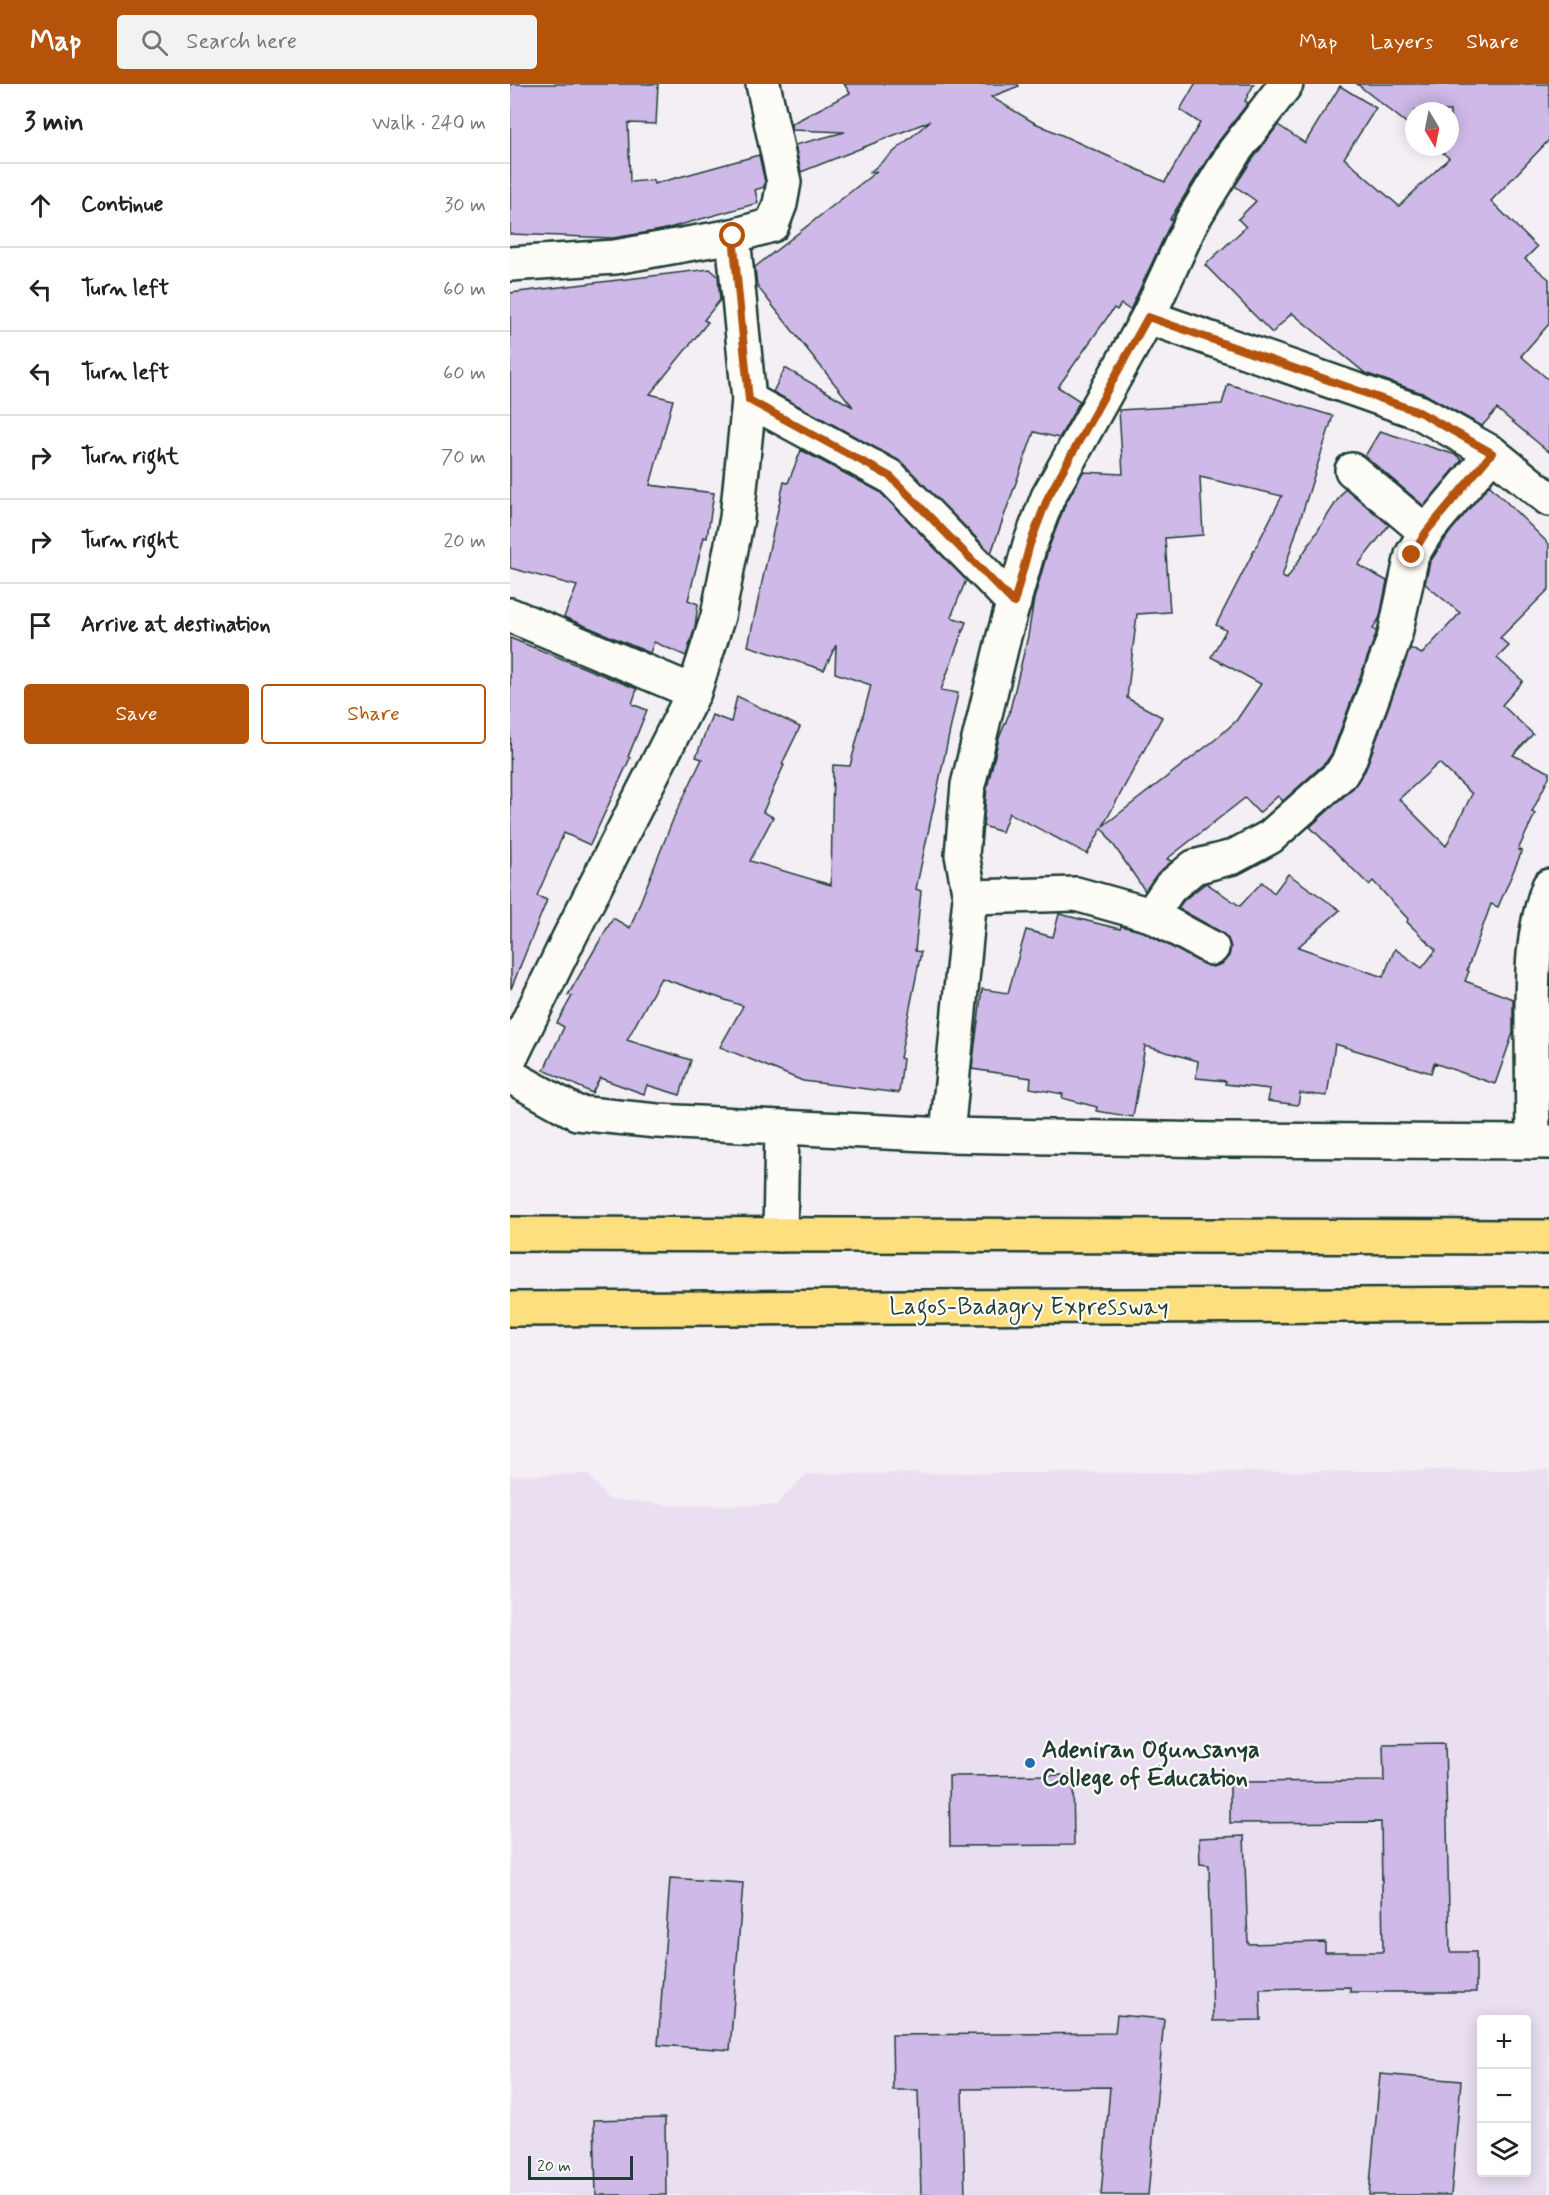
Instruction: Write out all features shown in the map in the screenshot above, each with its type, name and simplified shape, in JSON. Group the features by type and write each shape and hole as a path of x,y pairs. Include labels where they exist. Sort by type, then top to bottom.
{"highway":[{"path":"510,1234 1549,1237"},
{"name":"Lagos-Badagry Expressway","path":"510,1309 1549,1304"}],"street":[{"path":"510,264 615,258 733,236 772,225 780,204 784,182 763,84"},
{"path":"947,1135 970,897 962,855 969,785 1004,636 1030,544 1048,497 1148,317 1192,222 1234,152 1286,84"},
{"path":"510,1059 694,692 718,616 737,518 749,400 733,236"},
{"path":"1148,317 1419,412 1492,453 1549,499"},
{"path":"749,400 891,477 1014,603"},
{"path":"1151,915 1170,887 1194,867 1233,857 1270,837 1341,774 1349,761 1394,639 1412,555 1426,532 1492,453"},
{"path":"1352,470 1426,532"},
{"path":"510,615 694,692"},
{"path":"510,1076 576,1113 657,1121 947,1135 1208,1140 1541,1142 1532,987 1534,944 1543,902 1549,886"},
{"path":"970,897 1076,894 1151,915 1212,948"},
{"path":"780,1235 782,1127"}],"shaded area":[{"name":"Adeniran Ogunsanya College of Education","path":"1549,1470 1549,2195 510,2195 510,1476 588,1474 608,1499 683,1506 776,1505 806,1474"}],"building":[{"path":"510,84 658,84 656,124 628,123 630,182 654,180 654,184 759,155 765,182 764,187 755,190 758,203 662,230 613,238 510,234"},
{"path":"844,84 1018,84 1019,86 991,97 1033,122 1165,182 1200,123 1180,110 1195,84 1254,84 1245,101 1248,103 1218,142 1170,219 1172,220 1130,310 1121,304 1117,310 1114,308 1058,387 1080,401 1059,438 1034,432 991,553 900,461 773,392 785,368 853,407 757,286 755,267 877,171 869,173 930,121 801,172 795,145 845,132 792,130 791,124 850,93"},
{"path":"1357,84 1549,84 1549,140 1491,201 1537,247 1525,259 1549,279 1549,324 1521,356 1549,380 1549,452 1497,409 1482,426 1425,394 1365,373 1292,313 1272,333 1205,265 1246,227 1238,219 1256,201 1235,186 1278,125 1305,143 1340,86 1376,108 1344,158 1399,206 1449,158 1447,156 1459,156 1459,102 1405,102 1405,122"},
{"path":"710,269 718,276 720,300 704,320 708,322 650,394 673,400 650,485 714,493 707,538 704,537 688,600 698,604 695,627 686,656 654,642 650,653 564,617 577,586 510,568 510,293"},
{"path":"1228,384 1333,416 1282,577 1287,579 1345,488 1389,525 1358,565 1387,581 1380,617 1373,629 1376,634 1332,753 1326,762 1283,801 1278,796 1259,813 1245,798 1167,859 1172,861 1158,873 1145,891 1102,828 1087,854 1009,813 1002,832 983,826 987,788 999,738 1009,714 1028,636 1034,599 1048,550 1065,505 1083,472 1123,474 1119,410 1222,404","holes":["1200,477 1282,496 1216,625 1226,630 1211,657 1261,684 1236,721 1216,739 1103,826 1162,717 1127,698 1137,614 1170,612 1165,538 1203,535"]},
{"path":"1380,431 1456,455 1462,460 1424,506 1365,456"},
{"path":"801,450 880,492 966,580 951,617 966,622 941,690 958,693 916,889 921,891 915,951 921,952 900,1058 903,1059 899,1093 803,1081 720,1047 743,1006 661,978 627,1040 691,1060 680,1095 647,1085 644,1094 600,1078 592,1093 544,1070 564,1027 557,1023 572,996 568,995 613,918 630,928 674,817 702,759 696,757 712,715 731,722 737,696 800,727 763,812 773,817 750,861 831,885 833,765 850,766 871,685 835,673 836,645 824,670 748,646 784,482 788,483"},
{"path":"1489,485 1549,544 1549,589 1500,638 1509,646 1497,658 1523,681 1502,705 1533,734 1513,755 1549,772 1549,777 1532,812 1535,814 1518,850 1522,851 1498,907 1491,904 1465,981 1513,999 1513,1033 1495,1084 1434,1063 1431,1073 1335,1044 1327,1096 1300,1093 1298,1105 1268,1101 1270,1089 1196,1078 1198,1061 1145,1046 1133,1117 1096,1111 1097,1107 1062,1098 1063,1094 1030,1088 1031,1078 972,1069 982,989 1008,993 1026,930 1053,937 1059,914 1120,929 1121,926 1144,932 1203,964 1213,967 1222,964 1229,956 1231,947 1228,939 1221,932 1178,908 1184,900 1206,883 1240,906 1262,882 1274,893 1288,874 1340,910 1298,947 1383,977 1395,949 1422,968 1436,950 1407,922 1408,919 1373,881 1369,885 1310,827 1353,788 1365,771 1410,648 1422,654 1460,613 1425,584 1430,562 1450,532","holes":["1439,763 1472,794 1446,846 1399,799"]},
{"path":"510,638 637,689 632,704 647,710 628,757 630,758 590,845 564,833 537,896 547,900 511,989"},
{"path":"1445,1743 1450,1952 1476,1952 1476,1992 1350,1992 1350,1987 1260,1989 1261,2020 1213,2021 1209,1865 1200,1864 1199,1838 1244,1836 1248,1944 1325,1942 1325,1952 1383,1952 1381,1822 1230,1823 1230,1782 1384,1781 1383,1744"},
{"path":"1073,1775 1074,1845 950,1846 949,1776"},
{"path":"670,1878 743,1883 730,2050 658,2045"},
{"path":"1117,2015 1164,2019 1148,2195 1101,2195 1110,2087 962,2089 965,2195 921,2195 918,2090 893,2090 892,2035 1115,2033"},
{"path":"1380,2074 1461,2081 1451,2195 1369,2195"},
{"path":"665,2118 666,2195 596,2195 594,2120"}],"place":[{"name":"Adeniran Ogunsanya College of Education","path":"1030,1763"}],"route":[{"path":"733,236 749,400 891,477 1014,603 1030,544 1048,497 1148,317 1419,412 1492,453 1426,532 1412,555"}]}
